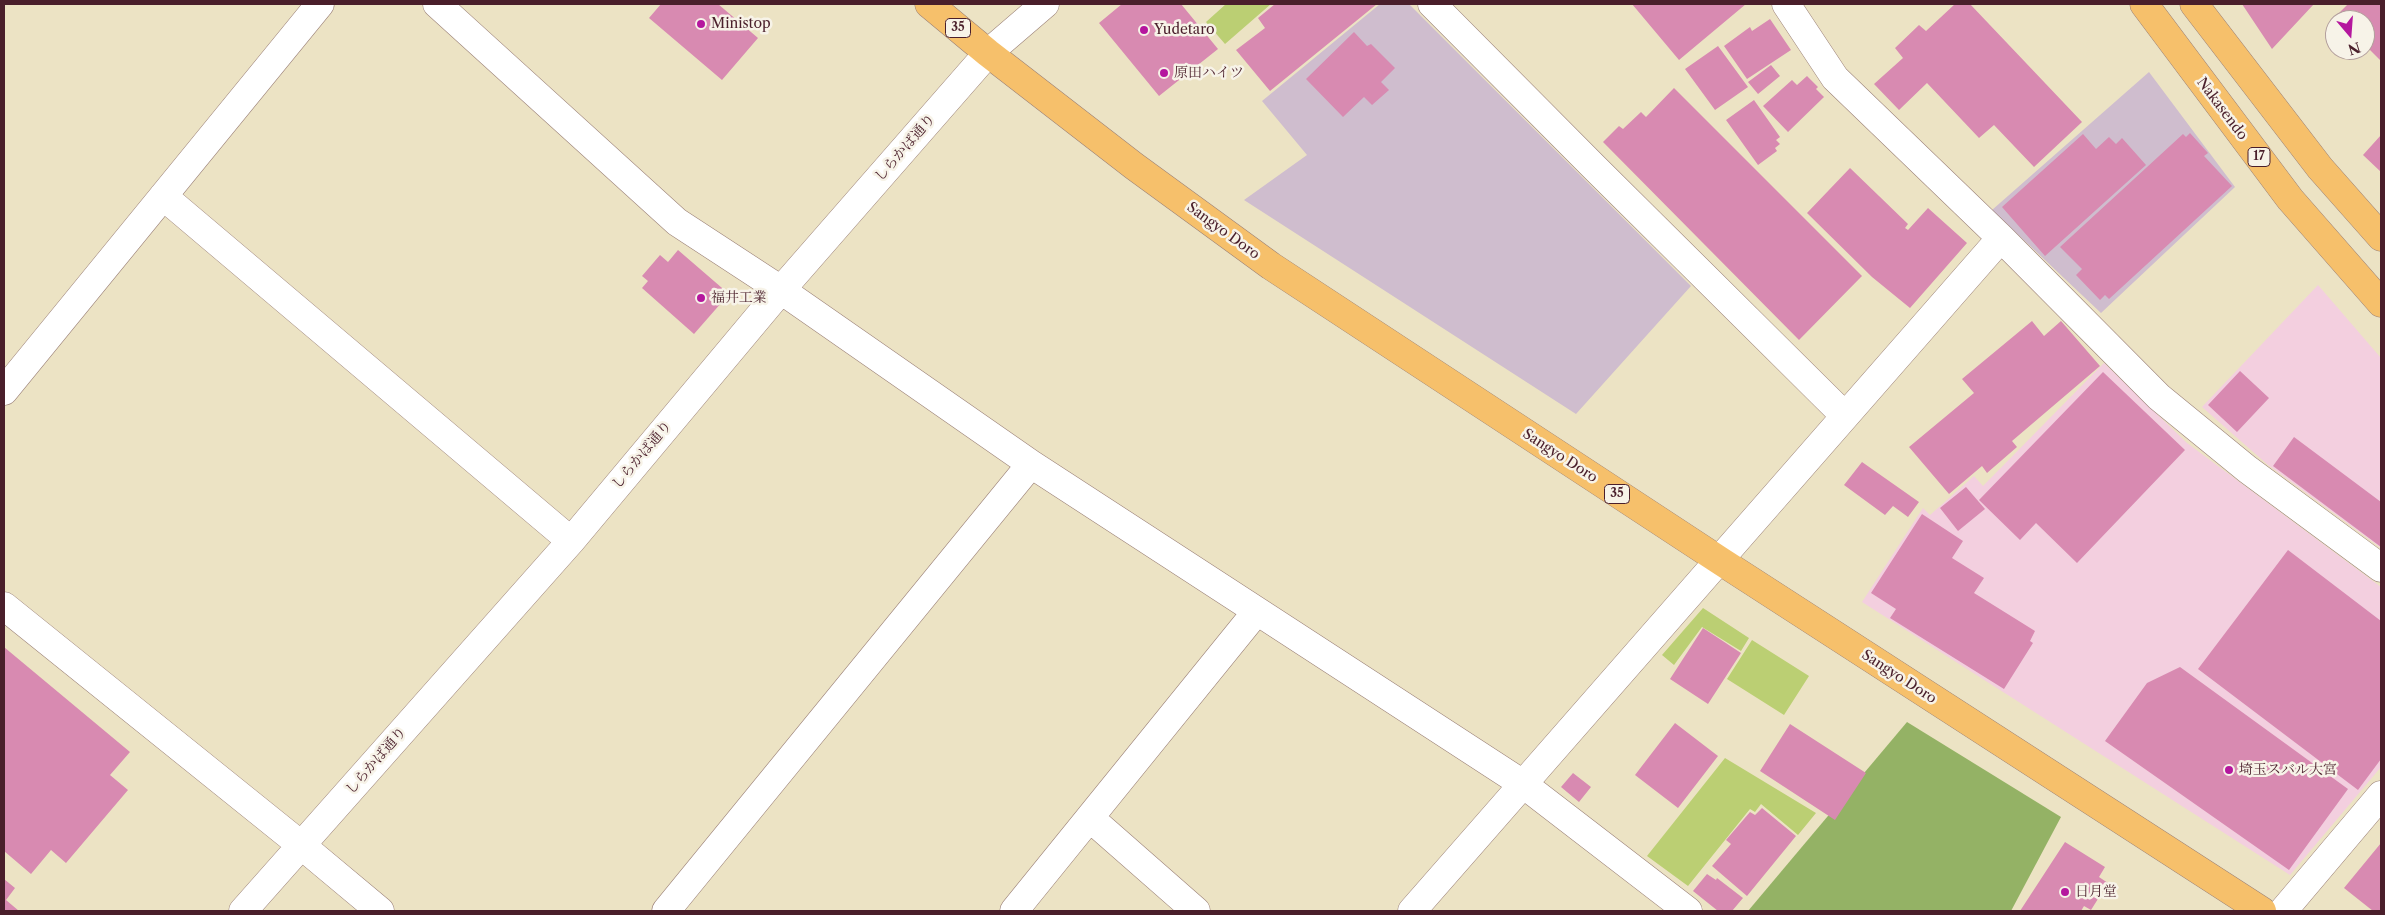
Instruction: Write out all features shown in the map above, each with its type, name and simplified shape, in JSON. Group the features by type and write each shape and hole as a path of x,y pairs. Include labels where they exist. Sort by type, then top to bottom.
{"main road":[{"name":"Sangyo Doro","path":"929,4 988,53 1134,166 1270,266 1719,560 2262,911"},
{"name":"Nakasendo","path":"2144,4 2290,199 2381,302"},
{"path":"2194,4 2320,168 2381,237"}],"street":[{"path":"4,391 320,4"},
{"path":"437,4 677,222 781,290 1031,464 1524,784 1688,911"},
{"name":"しらかば通り","path":"243,911 571,540 781,290 988,53 1045,4"},
{"path":"1432,4 1845,416"},
{"path":"1786,4 1835,78 2001,238 2159,397 2247,469 2381,568"},
{"path":"163,196 571,540"},
{"path":"1412,911 2001,238"},
{"path":"666,911 1031,464"},
{"path":"4,606 380,911"},
{"path":"1014,911 1257,611"},
{"path":"2283,911 2381,795"},
{"path":"1090,818 1196,911"}],"shaded area":[{"path":"1380,4 1409,4 1691,286 1576,414 1244,200 1307,155 1262,101"},
{"path":"2149,72 2235,187 2101,313 1992,210"},
{"path":"2318,285 2381,358 2381,548 2268,465 2202,407"},
{"path":"2104,363 2187,443 2381,587 2381,767 2290,875 1862,602 1923,508 1930,515 1974,476 1983,486"}],"green space":[{"path":"1226,4 1271,4 1225,44 1206,22"},
{"path":"1703,608 1749,638 1741,651 1702,627 1674,665 1662,655"},
{"path":"1752,640 1809,676 1784,715 1727,679"},
{"path":"1907,722 2061,817 2011,911 1748,911"},
{"path":"1725,758 1816,813 1798,835 1761,804 1755,812 1750,809 1688,886 1647,856"}],"building":[{"path":"661,4 718,4 758,38 722,80 649,18"},
{"name":"原田ハイツ","path":"1122,4 1181,4 1218,49 1159,96 1099,23"},
{"path":"1275,4 1377,4 1270,91 1236,50 1265,28 1258,18"},
{"path":"1632,4 1746,4 1679,60"},
{"path":"1955,4 1970,4 2082,122 2034,167 1994,125 1979,138 1927,83 1899,110 1874,84 1903,58 1895,48 1919,25 1926,31"},
{"path":"2242,4 2314,4 2272,49"},
{"path":"2348,4 2381,4 2381,61 2375,55 2375,10 2342,10"},
{"path":"1770,19 1791,50 1747,79 1724,46 1750,27 1752,31"},
{"path":"1354,32 1367,46 1371,44 1395,68 1381,82 1389,90 1372,105 1364,97 1343,117 1306,79"},
{"path":"1718,46 1748,87 1715,110 1685,69"},
{"path":"1771,65 1780,76 1758,94 1748,82"},
{"path":"1807,76 1818,87 1816,89 1824,97 1788,132 1763,106 1792,80 1797,85"},
{"path":"1674,88 1862,276 1799,340 1603,142 1619,126 1623,129 1641,112 1646,117"},
{"path":"1754,100 1780,137 1776,140 1780,144 1775,148 1777,151 1758,165 1726,120"},
{"path":"2190,133 2208,153 2204,156 2232,186 2109,299 2105,295 2100,300 2076,275 2082,269 2060,247 2183,134 2186,137"},
{"path":"2083,134 2096,149 2109,137 2116,144 2122,138 2146,165 2045,256 2002,207"},
{"path":"2381,135 2381,172 2363,155"},
{"path":"1850,168 1908,224 1905,228 1908,230 1928,208 1967,243 1910,308 1872,277 1807,213"},
{"path":"678,250 729,294 694,334 642,288 648,281 642,276 660,255 668,262"},
{"path":"2032,321 2044,336 2061,321 2100,366 2012,441 2017,447 1987,473 1982,466 1949,494 1909,447 1974,393 1962,379"},
{"path":"2240,371 2269,398 2237,432 2208,405"},
{"path":"2103,372 2185,450 2077,563 2036,523 2020,540 1979,500"},
{"path":"2294,437 2381,502 2381,547 2273,466"},
{"path":"1862,462 1919,502 1908,517 1893,506 1885,515 1844,485"},
{"path":"1966,487 1985,509 1958,531 1940,508"},
{"path":"1922,514 1963,541 1952,558 1984,578 1974,593 2035,631 2030,641 2033,643 2004,689 1890,618 1896,609 1871,593"},
{"path":"2288,550 2381,621 2381,759 2358,790 2198,669"},
{"path":"1703,628 1741,653 1708,704 1670,679"},
{"path":"4,647 130,752 110,775 128,790 66,863 51,850 31,874 4,851"},
{"path":"2180,667 2348,789 2289,870 2105,741 2147,683"},
{"path":"1675,723 1718,756 1678,808 1635,775"},
{"path":"1790,724 1866,773 1835,820 1760,771"},
{"path":"1573,773 1591,787 1579,802 1561,787"},
{"path":"1762,808 1796,836 1747,896 1712,866 1731,844 1726,840 1750,812 1755,815"},
{"path":"2065,842 2105,867 2099,877 2108,883 2091,910 2084,906 2081,911 2020,911"},
{"path":"2381,843 2381,911 2373,911 2344,888"},
{"path":"1707,874 1716,880 1717,878 1743,898 1732,911 1718,911 1693,891"},
{"path":"4,879 15,888 6,900 19,911 4,911"}],"place":[{"name":"Ministop","path":"701,24"},
{"name":"Yudetaro","path":"1144,30"},
{"name":"原田ハイツ","path":"1164,73"},
{"name":"福井工業","path":"701,298"},
{"name":"埼玉スバル大宮","path":"2229,770"},
{"name":"日月堂","path":"2065,892"}]}
